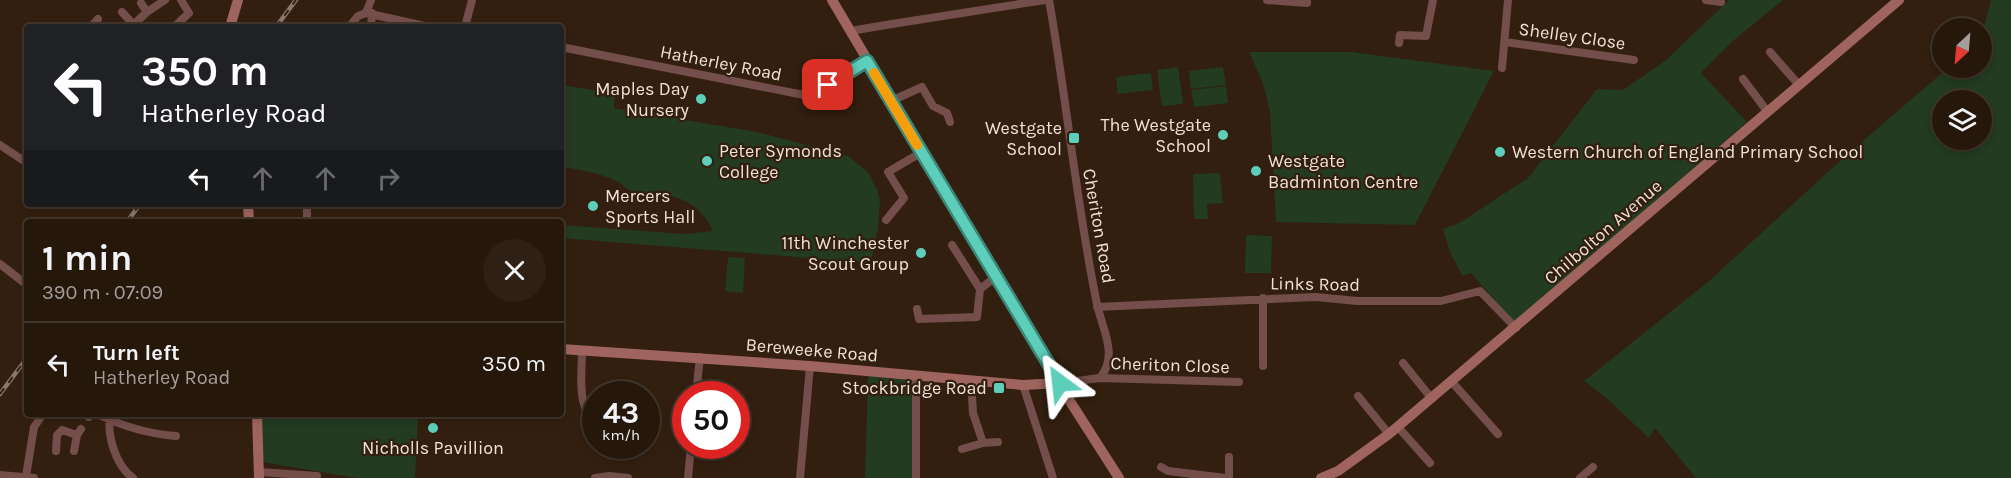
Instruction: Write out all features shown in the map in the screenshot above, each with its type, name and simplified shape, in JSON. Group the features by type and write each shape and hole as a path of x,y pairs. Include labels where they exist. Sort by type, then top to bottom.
{"main road":[{"path":"231,24 238,0"},
{"path":"832,0 1119,478"},
{"name":"Chilbolton Avenue","path":"1321,478 1338,471 1394,431 1899,0"},
{"name":"Bereweeke Road","path":"564,349 700,357 1023,385 1060,383"},
{"path":"257,417 259,475"}],"street":[{"path":"134,24 165,0"},
{"path":"177,24 189,13 181,0"},
{"path":"371,0 371,24"},
{"path":"468,24 472,0"},
{"path":"851,33 856,30 1047,0"},
{"name":"Cheriton Road","path":"1047,0 1061,65 1073,170 1097,307 1107,338 1108,369 1100,378"},
{"path":"1267,0 1307,3 1307,0"},
{"path":"1399,43 1400,35 1426,36 1433,0"},
{"path":"1502,68 1509,0"},
{"path":"1709,11 1708,0 1720,2"},
{"path":"141,3 147,12"},
{"path":"122,12 131,24"},
{"path":"351,24 358,16 369,13 416,24"},
{"path":"94,24 98,19"},
{"name":"Shelley Close","path":"1505,42 1634,60"},
{"name":"Hatherley Road","path":"564,48 809,96 867,61"},
{"path":"1770,52 1799,85"},
{"path":"1743,79 1767,111"},
{"path":"891,101 922,87 933,106 947,113 950,122"},
{"path":"0,145 24,161"},
{"path":"886,220 904,198 888,172 922,152"},
{"path":"918,309 919,319 977,317 980,290 952,245"},
{"path":"1,266 24,286"},
{"path":"980,290 997,276"},
{"name":"Links Road","path":"1097,307 1316,297 1357,301 1441,301 1480,291 1516,328"},
{"path":"1263,298 1263,366"},
{"path":"582,350 583,381"},
{"path":"697,381 700,357"},
{"path":"1403,363 1432,399"},
{"path":"800,478 810,366"},
{"path":"916,375 916,478"},
{"path":"1060,383 1100,378"},
{"name":"Cheriton Close","path":"1100,378 1239,382"},
{"path":"971,380 973,413 983,443"},
{"path":"1452,382 1498,434"},
{"path":"1023,385 1053,478"},
{"path":"1358,396 1430,463"},
{"path":"0,475 30,477 34,427 41,417"},
{"path":"130,478 115,454 109,432 109,417 157,435 176,436"},
{"path":"56,450 57,435 62,430 79,432 74,451"},
{"path":"962,449 983,443 998,442"},
{"path":"1161,467 1168,471 1227,478 1229,458"},
{"path":"688,478 690,459"},
{"path":"1580,478 1593,467"},
{"path":"259,475 317,476"},
{"path":"595,478 609,476 628,478"}],"green space":[{"path":"1729,0 1783,0 1734,40 1701,73 1747,122 1514,323 1471,273 1462,276 1450,252 1443,229 1461,222 1528,178 1597,89 1623,90 1666,60"},
{"path":"1991,0 2011,0 2011,478 1696,478 1655,428 1649,438 1605,397 1584,381 1709,281 1851,151 1936,78 1992,78 1992,18 1986,18"},
{"path":"1249,52 1352,52 1494,71 1415,225 1276,222 1270,112 1263,83"},
{"path":"1178,67 1183,104 1162,106 1157,70"},
{"path":"1223,67 1226,85 1191,89 1189,71"},
{"path":"1151,73 1153,90 1118,94 1116,77"},
{"name":"Peter Symonds College","path":"564,85 615,93 614,108 757,132 848,156 868,172 880,200 878,229 871,263 564,238 564,225 685,234 713,231 698,210 679,198 631,192 608,177 564,168"},
{"path":"1226,86 1228,103 1194,107 1191,90"},
{"path":"1220,173 1223,203 1207,204 1208,219 1194,219 1193,174"},
{"path":"1246,235 1272,236 1271,273 1245,273"},
{"path":"728,257 745,258 743,293 725,291"},
{"path":"868,376 920,379 919,478 865,478"},
{"path":"262,417 418,417 415,478 357,478 262,462"}],"railway":[{"path":"278,24 296,0"},
{"path":"129,219 138,207"},
{"path":"0,394 24,362"}],"slow traffic":[{"path":"874,73 917,145"}],"place":[{"name":"Maples Day Nursery","path":"701,99"},
{"name":"The Westgate School","path":"1223,135"},
{"name":"Westgate School","path":"1074,138"},
{"name":"Western Church of England Primary School","path":"1500,152"},
{"name":"Peter Symonds College","path":"707,161"},
{"name":"Westgate Badminton Centre","path":"1256,171"},
{"name":"Mercers Sports Hall","path":"593,206"},
{"name":"11th Winchester Scout Group","path":"921,253"},
{"name":"Stockbridge Road","path":"999,388"},
{"name":"Nicholls Pavillion","path":"433,428"}],"route":[{"path":"828,85 867,61 1060,383"}]}
